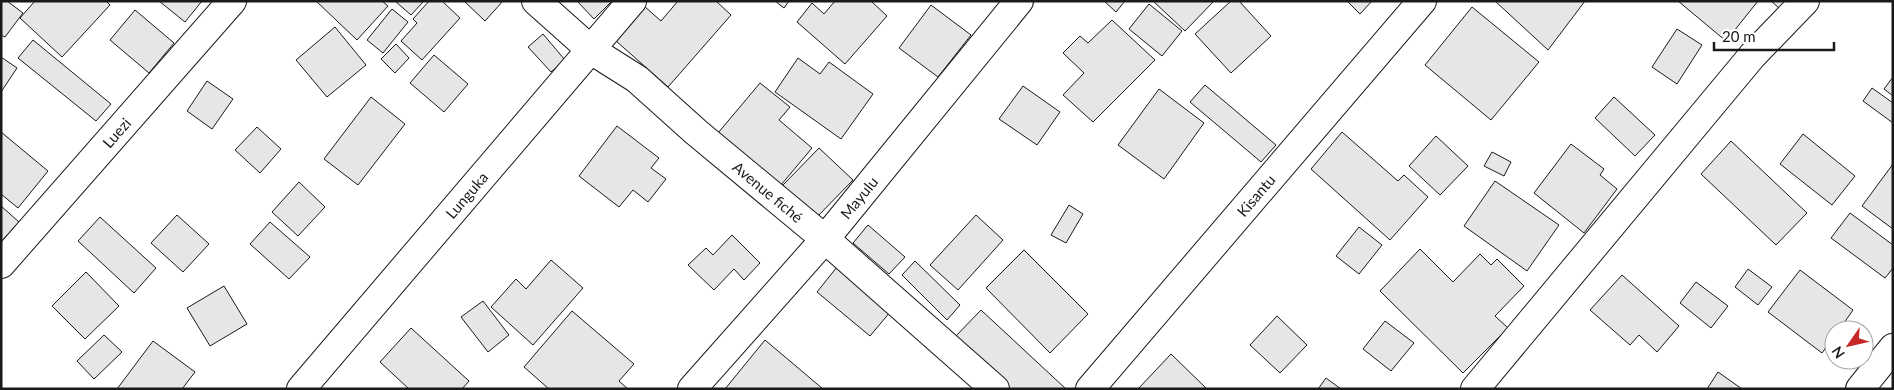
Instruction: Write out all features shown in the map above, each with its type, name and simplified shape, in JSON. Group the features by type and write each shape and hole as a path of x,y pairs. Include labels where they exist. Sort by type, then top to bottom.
{"street":[{"name":"Luezi","path":"1,264 232,1"},
{"name":"Avenue fiché","path":"536,1 592,50 637,79 696,132 825,239 995,389"},
{"name":"Lunguka","path":"301,389 632,1"},
{"name":"Mayulu","path":"692,389 825,239 1019,1"},
{"name":"Kisantu","path":"1090,389 1422,1"},
{"path":"1475,389 1752,56 1805,1"},
{"path":"1860,389 1893,348"}],"building":[{"path":"1,1 7,1 23,13 5,37 1,35"},
{"path":"35,1 106,1 110,5 62,57 20,18"},
{"path":"159,1 202,1 185,22"},
{"path":"316,1 382,1 388,6 357,40"},
{"path":"395,1 424,1 411,15"},
{"path":"429,1 442,1 460,18 422,60 401,41 417,23 413,19"},
{"path":"464,1 503,1 485,21"},
{"path":"577,1 612,1 594,19"},
{"path":"678,1 716,1 731,15 668,87 615,40 644,6 661,21"},
{"path":"775,1 789,1 784,8"},
{"path":"835,1 871,1 887,16 845,64 797,22 812,3 824,14"},
{"path":"1104,1 1125,1 1116,12"},
{"path":"1153,1 1214,1 1185,31"},
{"path":"1231,1 1239,1 1271,36 1231,73 1195,34"},
{"path":"1347,1 1372,1 1360,14"},
{"path":"1495,1 1585,1 1548,50"},
{"path":"1678,1 1758,1 1726,41"},
{"path":"1771,1 1787,1 1780,9"},
{"path":"1149,4 1182,31 1162,56 1129,29"},
{"path":"931,5 971,35 938,77 899,48"},
{"path":"1472,7 1539,62 1491,120 1425,65"},
{"path":"392,9 408,22 383,53 367,40"},
{"path":"135,10 174,43 149,73 110,40"},
{"path":"1112,20 1155,60 1093,122 1063,95 1084,73 1063,53 1080,36 1088,43"},
{"path":"335,27 366,65 327,97 296,60"},
{"path":"1677,29 1702,45 1677,84 1652,67"},
{"path":"543,34 565,60 551,72 528,47"},
{"path":"33,40 111,104 96,121 18,58"},
{"path":"396,44 409,58 395,73 381,59"},
{"path":"434,55 468,84 444,112 410,83"},
{"path":"1,57 17,68 1,92"},
{"path":"798,58 820,74 829,62 873,94 841,139 775,92"},
{"path":"1893,77 1893,96 1884,89"},
{"path":"207,81 233,99 212,129 187,111"},
{"path":"760,83 790,107 779,120 812,148 781,185 718,133"},
{"path":"1205,85 1276,145 1261,162 1190,102"},
{"path":"1023,86 1060,112 1037,145 999,119"},
{"path":"1872,88 1893,103 1893,123 1863,101"},
{"path":"1159,89 1204,123 1164,179 1118,145"},
{"path":"371,97 405,124 358,185 324,159"},
{"path":"1614,97 1655,135 1635,156 1595,118"},
{"path":"617,126 659,158 651,168 666,179 648,202 633,190 619,207 579,176"},
{"path":"257,127 281,149 260,173 235,150"},
{"path":"1,132 48,171 18,208 1,194"},
{"path":"1342,132 1398,181 1404,175 1428,197 1390,240 1311,169"},
{"path":"1803,134 1855,176 1832,205 1780,164"},
{"path":"1436,136 1468,166 1440,195 1409,166"},
{"path":"1731,141 1807,213 1776,245 1701,174"},
{"path":"1571,144 1604,169 1600,175 1617,189 1584,233 1534,193"},
{"path":"819,148 853,180 816,218 783,185"},
{"path":"1492,152 1511,162 1504,176 1484,166"},
{"path":"1893,164 1893,229 1862,206"},
{"path":"1495,181 1559,225 1527,271 1464,226"},
{"path":"299,182 325,207 298,236 272,212"},
{"path":"1069,205 1083,214 1066,243 1051,235"},
{"path":"1,206 19,222 1,242"},
{"path":"1850,213 1893,245 1893,268 1885,278 1831,238"},
{"path":"177,215 209,244 183,272 151,243"},
{"path":"976,215 1003,240 958,290 930,265"},
{"path":"100,217 156,268 134,293 78,241"},
{"path":"270,222 310,257 289,279 250,244"},
{"path":"868,225 905,257 889,274 853,243"},
{"path":"1359,227 1382,245 1359,274 1336,256"},
{"path":"732,235 760,263 744,280 734,269 714,290 688,265 706,248 713,255"},
{"path":"1420,249 1453,282 1480,254 1491,265 1497,259 1524,286 1495,316 1508,328 1463,373 1380,291"},
{"path":"1024,250 1088,314 1050,353 986,288"},
{"path":"551,260 583,288 533,345 491,307 516,279 526,289"},
{"path":"915,261 960,305 947,320 902,275"},
{"path":"837,267 891,311 870,336 817,292"},
{"path":"1748,269 1772,287 1758,305 1735,287"},
{"path":"1800,270 1853,310 1846,320 1824,320 1824,350 1822,353 1768,312"},
{"path":"86,272 119,306 85,339 52,306"},
{"path":"1622,275 1679,326 1657,352 1639,335 1630,345 1590,310"},
{"path":"1696,282 1728,306 1711,328 1680,303"},
{"path":"224,286 247,324 210,346 187,308"},
{"path":"483,301 509,335 488,352 461,317"},
{"path":"981,310 1066,389 1009,389 954,338"},
{"path":"572,311 634,364 619,381 628,389 549,389 524,367"},
{"path":"1277,316 1307,345 1280,373 1250,345"},
{"path":"1385,321 1414,343 1391,371 1363,349"},
{"path":"411,328 469,381 462,389 409,389 380,362"},
{"path":"104,335 122,352 94,379 77,361"},
{"path":"765,340 823,389 725,389"},
{"path":"153,341 195,372 182,389 117,389"},
{"path":"1171,354 1207,389 1138,389"},
{"path":"1718,372 1742,389 1707,389"},
{"path":"1326,378 1341,389 1318,389"}]}
